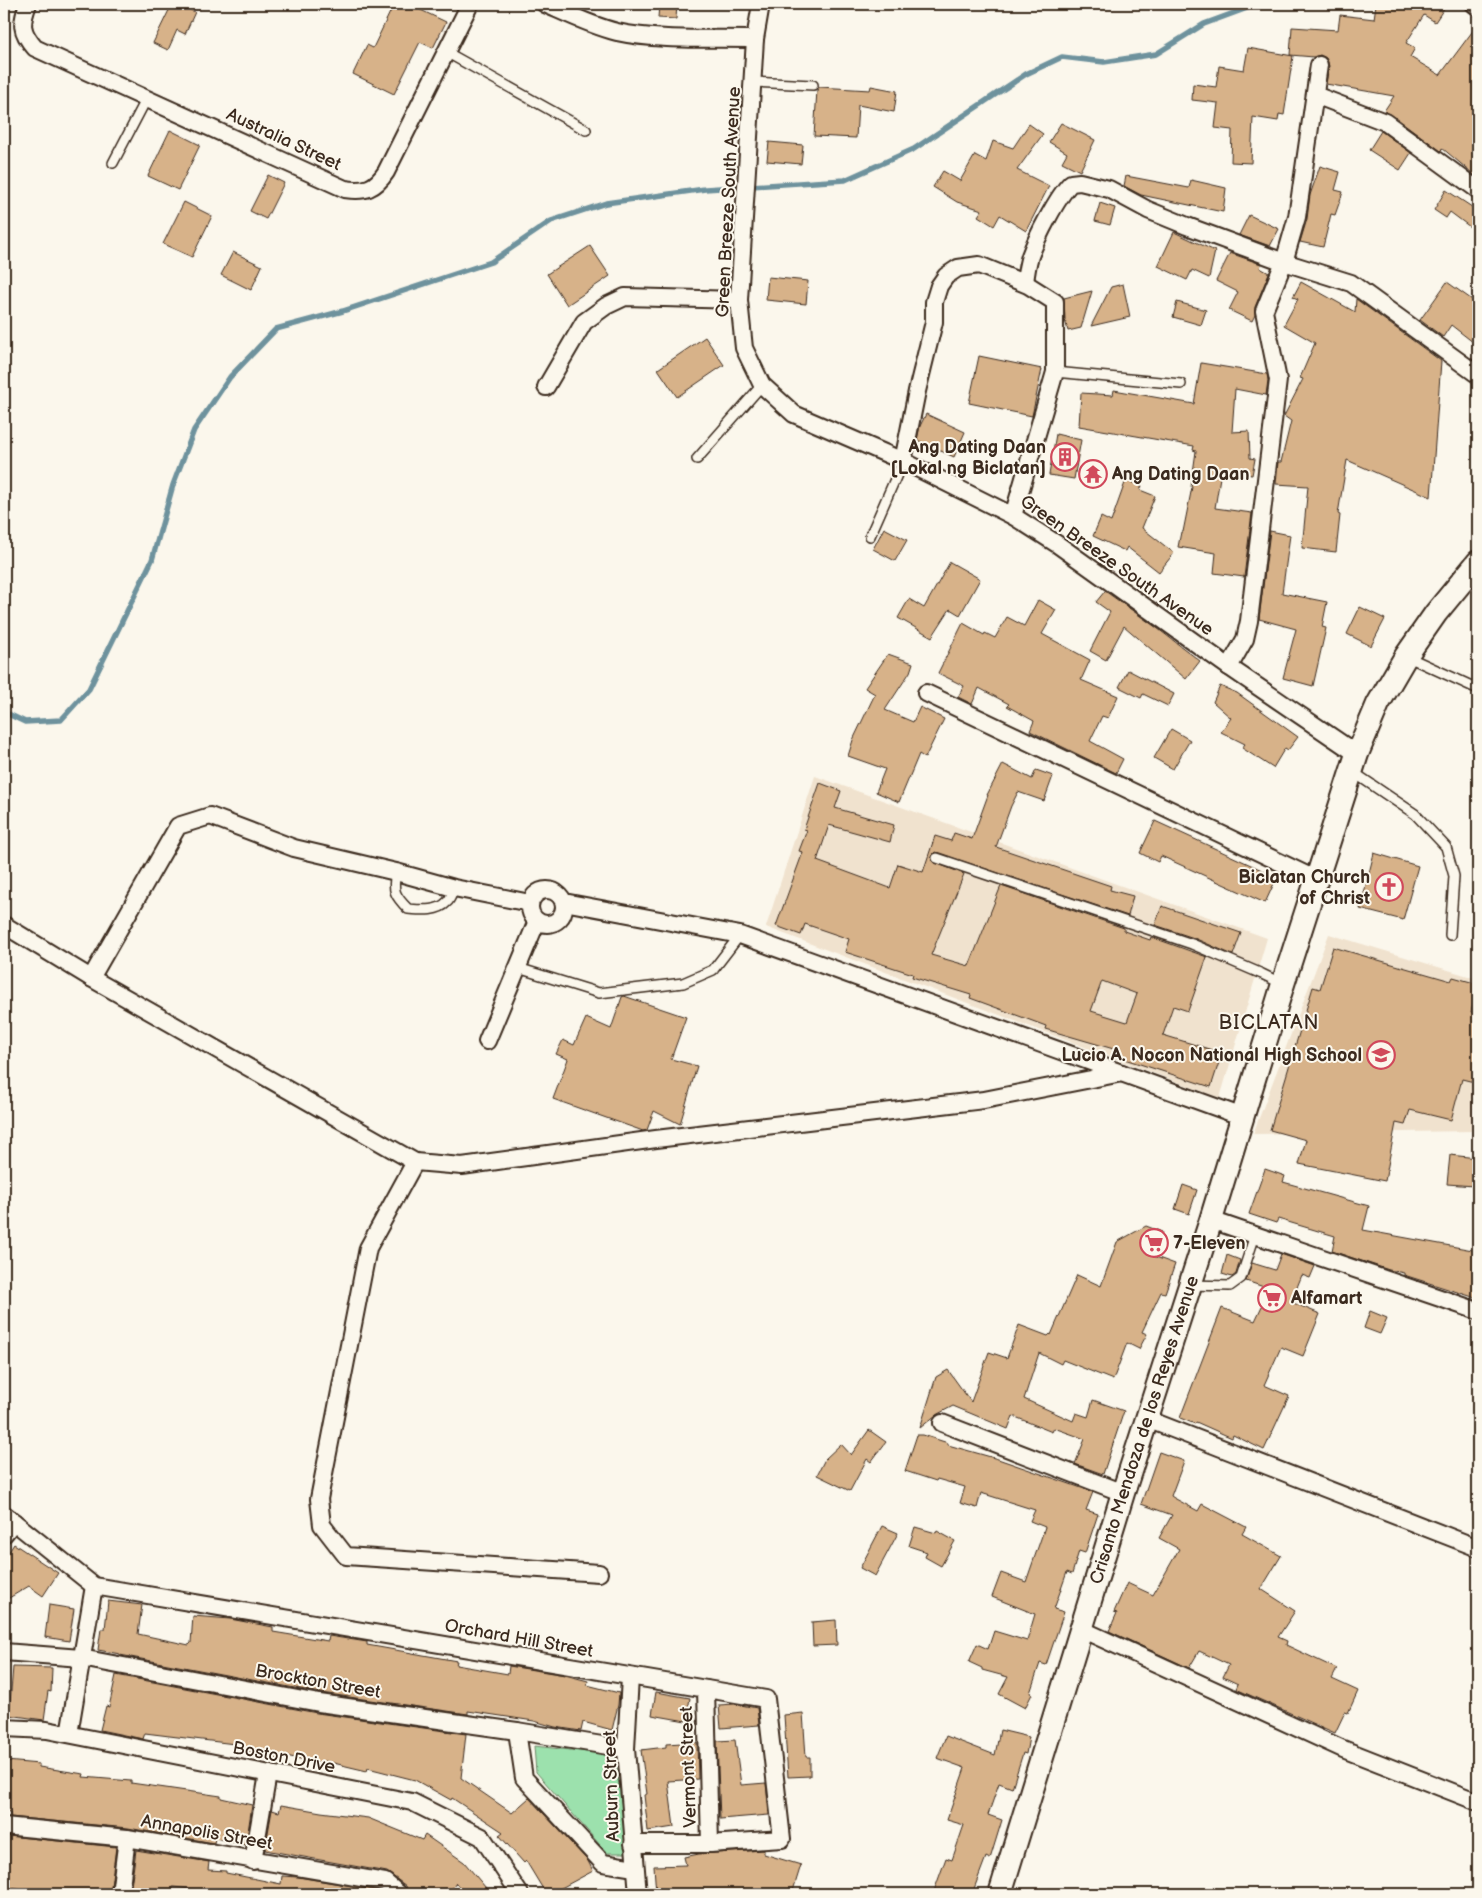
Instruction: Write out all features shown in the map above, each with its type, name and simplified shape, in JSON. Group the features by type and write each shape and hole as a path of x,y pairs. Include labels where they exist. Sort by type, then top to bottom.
{"main road":[{"name":"Crisanto Mendoza de los Reyes Avenue","path":"1000,1894 1123,1493 1211,1220 1283,984 1354,763 1378,704 1406,656 1436,613 1478,562"}],"street":[{"name":"Australia Street","path":"28,4 23,18 23,29 27,39 34,48 345,189 359,191 370,188 380,182 386,172 470,4"},
{"path":"545,4 617,32 652,36 755,39"},
{"name":"Green Breeze South Avenue","path":"761,4 755,39 739,300 744,348 762,384 794,414 903,462 1013,516 1057,544 1229,667 1354,763"},
{"path":"1474,4 1478,7"},
{"path":"1229,667 1245,639 1249,622 1278,380 1264,311 1284,262 1298,218 1318,65"},
{"path":"1315,95 1385,122 1478,190"},
{"path":"1025,283 1030,255 1064,189 1070,183 1080,182 1109,189 1148,210 1186,226 1351,284 1478,375"},
{"path":"903,462 934,322 934,302 939,286 946,276 958,268 979,264 1025,283 1055,302 1055,372 1013,516"},
{"path":"546,387 584,322 606,306 624,297 739,300"},
{"path":"926,693 1317,880"},
{"path":"91,978 178,826 210,816 294,848 454,888 530,903"},
{"path":"554,891 564,902 565,910 562,917 556,922 544,924 537,921 531,913 530,903 534,896 540,892 554,891"},
{"path":"564,902 740,934 1243,1118"},
{"path":"487,1040 537,921"},
{"path":"4,925 91,978 415,1162 462,1166 666,1138 984,1100 1122,1073"},
{"path":"415,1162 368,1248 319,1499 322,1525 346,1556 599,1573"},
{"path":"1211,1220 1478,1311"},
{"path":"1147,1419 1478,1548"},
{"path":"942,1423 1123,1493"},
{"name":"Orchard Hill Street","path":"7,1523 94,1586 766,1699 782,1839 710,1844 633,1844"},
{"path":"69,1734 94,1586"},
{"path":"1082,1630 1343,1749 1478,1802"},
{"name":"Brockton Street","path":"4,1652 82,1658 319,1703 517,1731 626,1750"},
{"name":"Auburn Street","path":"630,1677 626,1750 638,1894"},
{"name":"Vermont Street","path":"706,1689 710,1844"},
{"name":"Boston Drive","path":"4,1728 47,1730 412,1802 482,1838 520,1894"},
{"path":"517,1731 524,1778 603,1862 635,1868"},
{"path":"253,1861 268,1774"},
{"name":"Annapolis Street","path":"4,1826 127,1838 385,1882 399,1894"},
{"path":"120,1894 127,1838"}],"lane":[{"path":"446,52 586,130"},
{"path":"753,82 813,85"},
{"path":"113,163 147,98"},
{"path":"1055,372 1181,384"},
{"path":"697,459 762,384"},
{"path":"870,536 903,462"},
{"path":"1406,656 1478,689"},
{"path":"1354,763 1415,814 1446,847 1454,876 1450,935"},
{"path":"937,858 1192,944 1283,984"},
{"path":"396,872 394,881 396,897 408,909 438,908 448,902 454,888"},
{"path":"518,968 598,993 683,983 713,970 740,934"},
{"path":"1190,1285 1230,1286 1241,1278 1255,1235"}],"shaded area":[{"path":"815,776 1267,938 1220,1098 766,927"},
{"name":"Lucio A. Nocon National High School","path":"1329,934 1478,979 1478,1131 1253,1134"}],"green space":[{"path":"534,1746 615,1755 628,1853 607,1853 536,1772"}],"building":[{"path":"172,4 178,4 195,12 185,34 177,30 168,50 153,43"},
{"path":"394,4 408,4 446,22 433,48 420,42 394,94 353,74 367,45 373,48"},
{"path":"659,4 677,4 676,19 658,18"},
{"path":"1376,4 1447,4 1435,22 1424,15 1406,43 1415,48 1410,57 1440,75 1478,24 1478,178 1442,148 1441,151 1391,114 1384,111 1394,96 1326,84 1329,66 1326,58 1320,55 1314,57 1290,55 1292,27 1338,30 1340,15 1374,19"},
{"path":"1248,48 1293,56 1284,115 1279,114 1278,121 1253,117 1251,163 1231,162 1232,130 1215,128 1218,103 1192,100 1193,84 1216,87 1219,66 1244,70"},
{"path":"871,86 897,91 894,112 858,105 856,138 814,136 817,90 819,87 870,90"},
{"path":"1061,123 1095,140 1080,171 1062,162 1067,153 1049,142"},
{"path":"1029,124 1043,134 1017,170 1049,186 1026,231 1000,215 994,226 978,216 982,210 957,202 933,187 943,171 960,181 975,155 986,161 993,141 1013,148"},
{"path":"170,130 200,145 178,190 148,176"},
{"path":"1381,131 1411,153 1400,170 1369,150"},
{"path":"769,142 803,145 801,164 767,161"},
{"path":"1320,166 1340,172 1335,190 1343,192 1335,215 1331,214 1323,247 1300,242 1307,219 1310,195"},
{"path":"268,175 284,183 266,219 250,211"},
{"path":"1126,176 1189,188 1191,180 1226,188 1223,212 1141,195 1124,186"},
{"path":"1446,190 1478,211 1478,233 1450,212 1446,218 1434,210"},
{"path":"184,202 212,216 192,257 163,244"},
{"path":"1100,203 1115,208 1110,225 1095,221"},
{"path":"1249,215 1279,229 1270,246 1239,235"},
{"path":"1174,232 1215,251 1209,278 1192,270 1187,280 1158,266"},
{"path":"590,246 610,276 567,305 547,274"},
{"path":"233,252 262,266 251,290 221,275"},
{"path":"1230,253 1261,264 1260,268 1269,273 1255,307 1255,315 1252,321 1229,310 1238,292 1216,281"},
{"path":"768,277 808,281 806,304 766,300"},
{"path":"1301,282 1355,312 1356,299 1441,361 1431,497 1347,460 1338,514 1340,515 1336,552 1302,548 1308,486 1276,484 1278,462 1281,462 1291,421 1284,416 1303,379 1300,378 1315,343 1284,325 1298,299 1293,297"},
{"path":"1447,282 1478,304 1478,346 1451,325 1443,337 1420,320"},
{"path":"1123,284 1130,317 1091,326 1111,287"},
{"path":"1092,291 1081,328 1068,331 1065,320 1064,298"},
{"path":"1177,302 1206,310 1201,325 1173,317"},
{"path":"705,337 724,365 677,397 658,369"},
{"path":"979,356 1042,369 1032,416 969,403"},
{"path":"1201,363 1267,374 1266,395 1235,389 1232,432 1249,431 1250,458 1255,459 1252,475 1221,471 1215,508 1252,513 1244,577 1214,573 1216,553 1178,547 1192,487 1196,451 1193,450 1194,446 1079,426 1081,393 1113,395 1114,390 1194,404"},
{"path":"926,414 965,432 954,457 917,440 920,426"},
{"name":"Ang Dating Daan [Lokal ng Biclatan]","path":"1056,434 1081,440 1074,479 1049,475"},
{"path":"1126,480 1142,486 1140,490 1155,496 1142,528 1174,553 1159,572 1127,547 1125,551 1093,536 1101,517 1111,522"},
{"path":"884,528 907,540 895,561 873,549"},
{"path":"1270,531 1290,535 1282,593 1327,602 1322,627 1326,628 1313,686 1283,678 1296,629 1259,619"},
{"path":"950,562 980,579 960,615 950,609 932,637 898,618 909,599 924,608"},
{"path":"1105,591 1200,661 1186,679 1124,626 1106,660 1090,651 1110,612 1096,602"},
{"path":"1038,600 1056,610 1042,634 1090,660 1081,680 1118,696 1108,718 1102,716 1090,741 1123,759 1116,773 1030,731 1034,721 1007,706 1009,704 979,688 972,704 958,697 964,686 938,673 963,623 984,635 985,633 995,638 1007,617 1024,626"},
{"path":"1360,607 1385,619 1371,646 1347,634"},
{"path":"888,654 913,663 910,672 885,710 913,722 920,707 944,719 925,758 919,754 899,802 876,792 885,769 848,756 853,740 875,694 865,688"},
{"path":"1128,670 1174,694 1168,706 1143,694 1141,698 1119,687"},
{"path":"1220,686 1237,693 1298,737 1288,750 1285,748 1273,768 1242,748 1245,744 1221,732 1231,718 1213,702"},
{"path":"1171,729 1190,740 1173,769 1154,758"},
{"path":"1003,764 1032,779 1036,770 1053,776 1044,801 1018,792 996,847 1111,886 1110,890 1133,896 1128,916 935,852 931,856 933,862 964,874 931,955 969,966 1001,886 1124,928 1124,931 1150,940 1151,937 1207,957 1188,1011 1173,1006 1163,1035 1222,1053 1211,1087 1115,1056 1117,1050 1045,1029 1046,1026 970,998 971,995 912,977 913,974 845,952 849,939 805,924 801,935 776,926 803,852 799,851 807,830 804,829 820,783 841,791 835,808 894,825 890,842 829,825 817,861 890,888 898,864 923,872 935,836 951,841 954,833 972,839 987,795","holes":["1102,981 1137,994 1127,1022 1091,1011"]},
{"path":"1155,821 1277,877 1265,903 1161,856 1158,862 1140,853"},
{"name":"Biclatan Church of Christ","path":"1374,853 1418,866 1403,920 1360,909"},
{"path":"1162,906 1241,933 1233,955 1194,938 1155,925"},
{"name":"Lucio A. Nocon National High School","path":"1333,947 1451,981 1453,977 1478,984 1471,1012 1478,1014 1478,1083 1462,1079 1451,1120 1410,1110 1405,1125 1396,1123 1385,1181 1299,1164 1306,1140 1270,1130 1313,987 1320,989"},
{"path":"624,996 686,1017 671,1059 697,1066 680,1124 654,1111 647,1130 643,1131 553,1099 568,1059 556,1054 563,1040 574,1045 586,1018 611,1029"},
{"path":"1450,1155 1477,1158 1474,1186 1447,1184"},
{"path":"1265,1169 1285,1176 1283,1182 1369,1206 1363,1230 1478,1251 1478,1287 1476,1298 1332,1251 1335,1236 1278,1219 1276,1223 1249,1214"},
{"path":"1183,1185 1197,1190 1189,1214 1175,1209"},
{"path":"1146,1226 1162,1232 1153,1256 1175,1264 1165,1293 1161,1292 1142,1332 1147,1334 1139,1349 1127,1343 1113,1380 1063,1360 1061,1364 1039,1353 1024,1399 1073,1421 1076,1413 1088,1417 1093,1400 1124,1411 1103,1474 1075,1464 1085,1439 1054,1428 1052,1432 1013,1416 1008,1429 953,1406 936,1415 920,1428 936,1377 948,1370 971,1402 989,1352 1007,1358 1019,1325 1048,1336 1051,1335 1077,1275 1101,1286 1117,1242"},
{"path":"1281,1254 1315,1266 1310,1278 1302,1275 1291,1302 1320,1314 1303,1356 1281,1347 1264,1385 1289,1396 1264,1450 1233,1435 1232,1438 1196,1422 1195,1424 1180,1418 1222,1308 1255,1321 1270,1289 1246,1281 1252,1263 1275,1270"},
{"path":"1227,1255 1240,1260 1236,1274 1232,1277 1222,1274"},
{"path":"1370,1311 1387,1318 1380,1334 1364,1328"},
{"path":"869,1430 886,1442 871,1462 867,1459 850,1491 817,1475 825,1459 841,1444 851,1455"},
{"path":"917,1435 923,1435 948,1443 948,1445 998,1459 1093,1492 1086,1510 1098,1514 1085,1553 1079,1551 1072,1574 1067,1572 1054,1609 1064,1612 1046,1665 1040,1663 1030,1693 1032,1694 1025,1708 999,1694 1008,1677 982,1670 982,1668 969,1662 977,1644 988,1649 994,1631 1027,1641 1035,1614 992,1597 1001,1573 1026,1582 1045,1527 1030,1521 1035,1510 981,1493 977,1508 960,1503 965,1487 937,1479 936,1481 905,1471"},
{"path":"1159,1452 1184,1461 1171,1496 1198,1511 1202,1504 1246,1527 1242,1534 1281,1556 1261,1589 1295,1611 1278,1637 1287,1641 1286,1645 1337,1669 1332,1679 1358,1691 1348,1713 1345,1712 1335,1733 1236,1689 1238,1684 1223,1677 1229,1665 1199,1651 1189,1668 1109,1631 1117,1613 1114,1612 1127,1583 1153,1595 1179,1549 1159,1538 1172,1515 1141,1504"},
{"path":"882,1526 898,1533 875,1576 860,1568"},
{"path":"915,1527 936,1533 937,1531 955,1541 941,1566 925,1557 927,1552 909,1546"},
{"path":"14,1544 58,1573 43,1596 29,1586 4,1601 4,1559"},
{"path":"108,1601 142,1605 138,1634 189,1645 191,1643 193,1616 230,1619 273,1627 273,1632 328,1641 329,1636 367,1642 367,1645 457,1661 456,1665 508,1674 509,1666 565,1675 588,1681 587,1685 619,1693 618,1705 612,1730 583,1722 581,1731 534,1721 468,1711 468,1714 321,1693 120,1655 98,1650 101,1629 105,1629"},
{"path":"49,1605 74,1609 69,1641 45,1637"},
{"path":"836,1620 837,1645 813,1646 812,1622"},
{"path":"13,1667 52,1668 51,1692 48,1691 44,1720 9,1715"},
{"path":"116,1675 317,1713 466,1734 461,1778 512,1813 529,1798 588,1861 593,1871 550,1894 546,1894 526,1861 524,1863 499,1835 503,1832 452,1798 451,1800 415,1780 368,1768 367,1771 325,1761 324,1764 281,1755 280,1760 242,1750 243,1745 145,1733 143,1739 100,1730 106,1706 109,1707"},
{"path":"656,1692 690,1698 686,1721 652,1715"},
{"path":"735,1704 757,1708 759,1725 721,1728 719,1705"},
{"path":"803,1713 806,1757 810,1757 810,1776 788,1777 784,1715"},
{"path":"1000,1730 1029,1737 1026,1754 1023,1753 1012,1788 999,1783 988,1815 1002,1820 990,1859 986,1857 972,1894 933,1894 946,1858 952,1860 964,1825 947,1820 965,1768 937,1758 946,1736 995,1755"},
{"path":"735,1740 741,1785 766,1783 769,1815 720,1819 717,1741"},
{"path":"697,1742 698,1779 668,1781 674,1827 648,1831 644,1795 647,1794 641,1750 666,1747 666,1744"},
{"path":"6,1761 39,1764 39,1767 84,1774 83,1777 131,1781 131,1783 221,1796 221,1798 252,1805 246,1845 215,1838 214,1843 128,1828 10,1817 10,1812 4,1811"},
{"path":"281,1805 368,1818 422,1840 425,1835 464,1862 491,1894 465,1894 456,1883 448,1894 409,1894 406,1886 387,1872 265,1850 272,1810 279,1812"},
{"path":"8,1836 116,1847 110,1894 48,1894 4,1887"},
{"path":"136,1850 209,1862 208,1870 226,1871 226,1873 281,1884 282,1876 298,1877 381,1891 384,1894 235,1894 173,1887 172,1894 130,1894"},
{"path":"764,1850 764,1854 801,1865 792,1894 656,1894 654,1866 686,1865 684,1857 699,1854"}],"waterway":[{"path":"4,712 25,722 61,720 89,689 152,560 173,485 194,430 230,377 276,329 343,311 491,262 551,221 606,203 705,189 845,180 914,149 1026,74 1062,57 1104,62 1156,54 1204,24 1258,4"}],"place":[{"name":"Ang Dating Daan [Lokal ng Biclatan]","path":"1065,457"},
{"name":"Ang Dating Daan","path":"1093,474"},
{"name":"Biclatan Church of Christ","path":"1389,887"},
{"name":"Lucio A. Nocon National High School","path":"1381,1055"},
{"name":"7-Eleven","path":"1154,1243"},
{"name":"Alfamart","path":"1272,1298"}],"district":[{"name":"BICLATAN","path":"1269,1022"}]}
